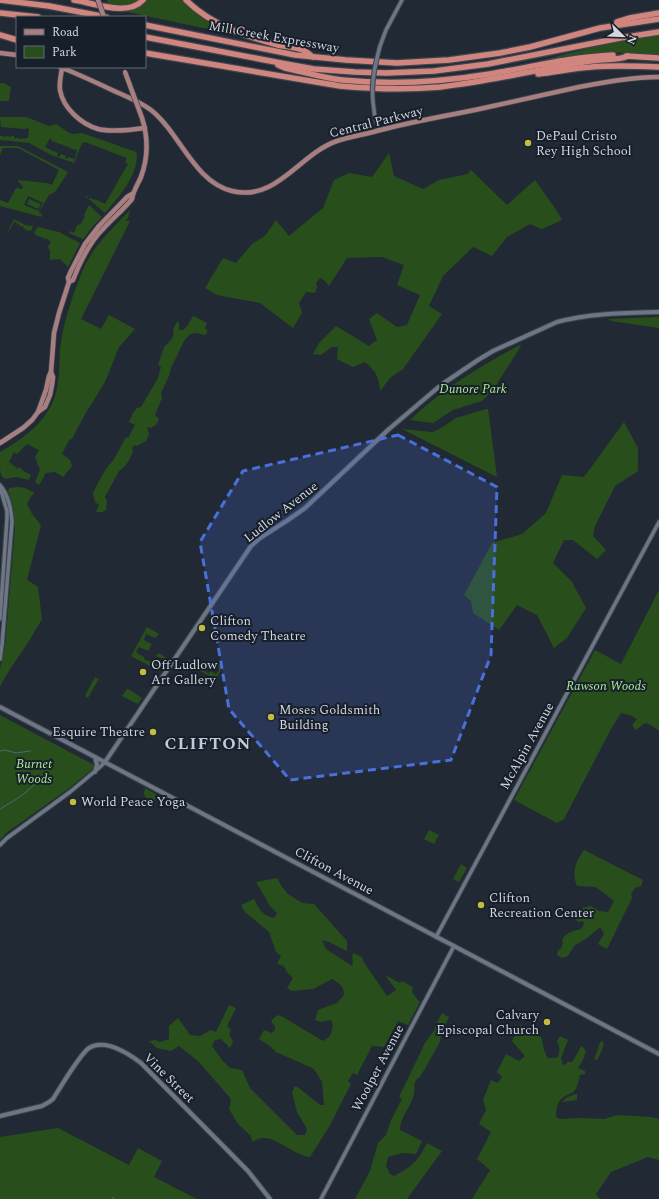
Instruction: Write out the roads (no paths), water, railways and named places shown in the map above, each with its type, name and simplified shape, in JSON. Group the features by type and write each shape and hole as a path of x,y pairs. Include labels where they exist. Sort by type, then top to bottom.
{"highway":[{"path":"0,0 49,6 100,16"},
{"path":"74,0 122,8 133,7 143,0"},
{"path":"186,0 201,14 227,28 248,36 305,51 313,57"},
{"path":"0,13 28,16"},
{"path":"600,28 630,18 659,13"},
{"name":"Mill Creek Expressway","path":"146,25 313,57 397,63 449,60 486,55 530,47 600,28 659,19"},
{"name":"Mill Creek Expressway","path":"146,37 314,69 374,73 434,71 488,64 620,38 659,32"},
{"path":"0,35 16,40"},
{"path":"146,53 340,86 374,89 440,87 572,64 621,59 628,56"},
{"path":"273,62 285,68 341,80 401,82 440,80 490,74 579,58 602,56 659,58"},
{"path":"514,75 521,76 596,66 620,65 659,67"}],"main road":[{"path":"98,0 105,16"},
{"path":"0,54 16,55"},
{"path":"61,68 60,90 63,98 74,115 84,123 102,129 132,130 144,128"},
{"name":"Central Parkway","path":"61,68 128,97 150,109 166,125 206,178 218,186 235,192 249,193 257,192 270,187 330,144 379,130 623,79 659,78"},
{"path":"0,443 24,428 44,407 50,396 53,377 51,372 54,333 69,282 73,280 90,246 101,231 132,200 132,194 141,176 145,161 146,140 142,118 123,68"},
{"name":"Ludlow Avenue","path":"105,762 251,546 260,538 305,508 389,429 441,386 493,351 557,322 568,319 603,315 659,312"},
{"name":"Clifton Avenue","path":"0,707 659,1054"},
{"path":"95,757 97,765 95,772"},
{"name":"Vine Street","path":"0,1116 46,1104 53,1099 83,1054 90,1048 99,1046 112,1047 124,1052 141,1063 248,1171 270,1199"}],"street":[{"path":"379,130 375,118 373,98 374,73 380,46 386,30 402,0"},
{"path":"0,486 7,511 0,619"},
{"path":"0,486 4,490 10,505 12,522 0,659"},
{"name":"McAlpin Avenue","path":"436,937 659,522"},
{"name":"Ludlow Avenue","path":"0,845 70,792 105,762"},
{"name":"Woolper Avenue","path":"321,1199 454,946"}],"waterway":[{"path":"0,751 5,750 16,753 30,751"},
{"path":"0,809 26,792 39,778"}],"place":[{"name":"DePaul Cristo Rey High School","path":"528,143"},
{"name":"Clifton Comedy Theatre","path":"202,628"},
{"name":"Off Ludlow Art Gallery","path":"143,672"},
{"name":"Moses Goldsmith Building","path":"271,717"},
{"name":"Esquire Theatre","path":"153,732"},
{"name":"World Peace Yoga","path":"73,802"},
{"name":"Clifton Recreation Center","path":"481,905"},
{"name":"Calvary Episcopal Church","path":"547,1022"}],"district":[{"name":"CLIFTON","path":"208,744"}],"park label":[{"name":"Dunore Park","path":"473,389"},
{"name":"Rawson Woods","path":"606,686"},
{"name":"Burnet Woods","path":"34,772"}]}
